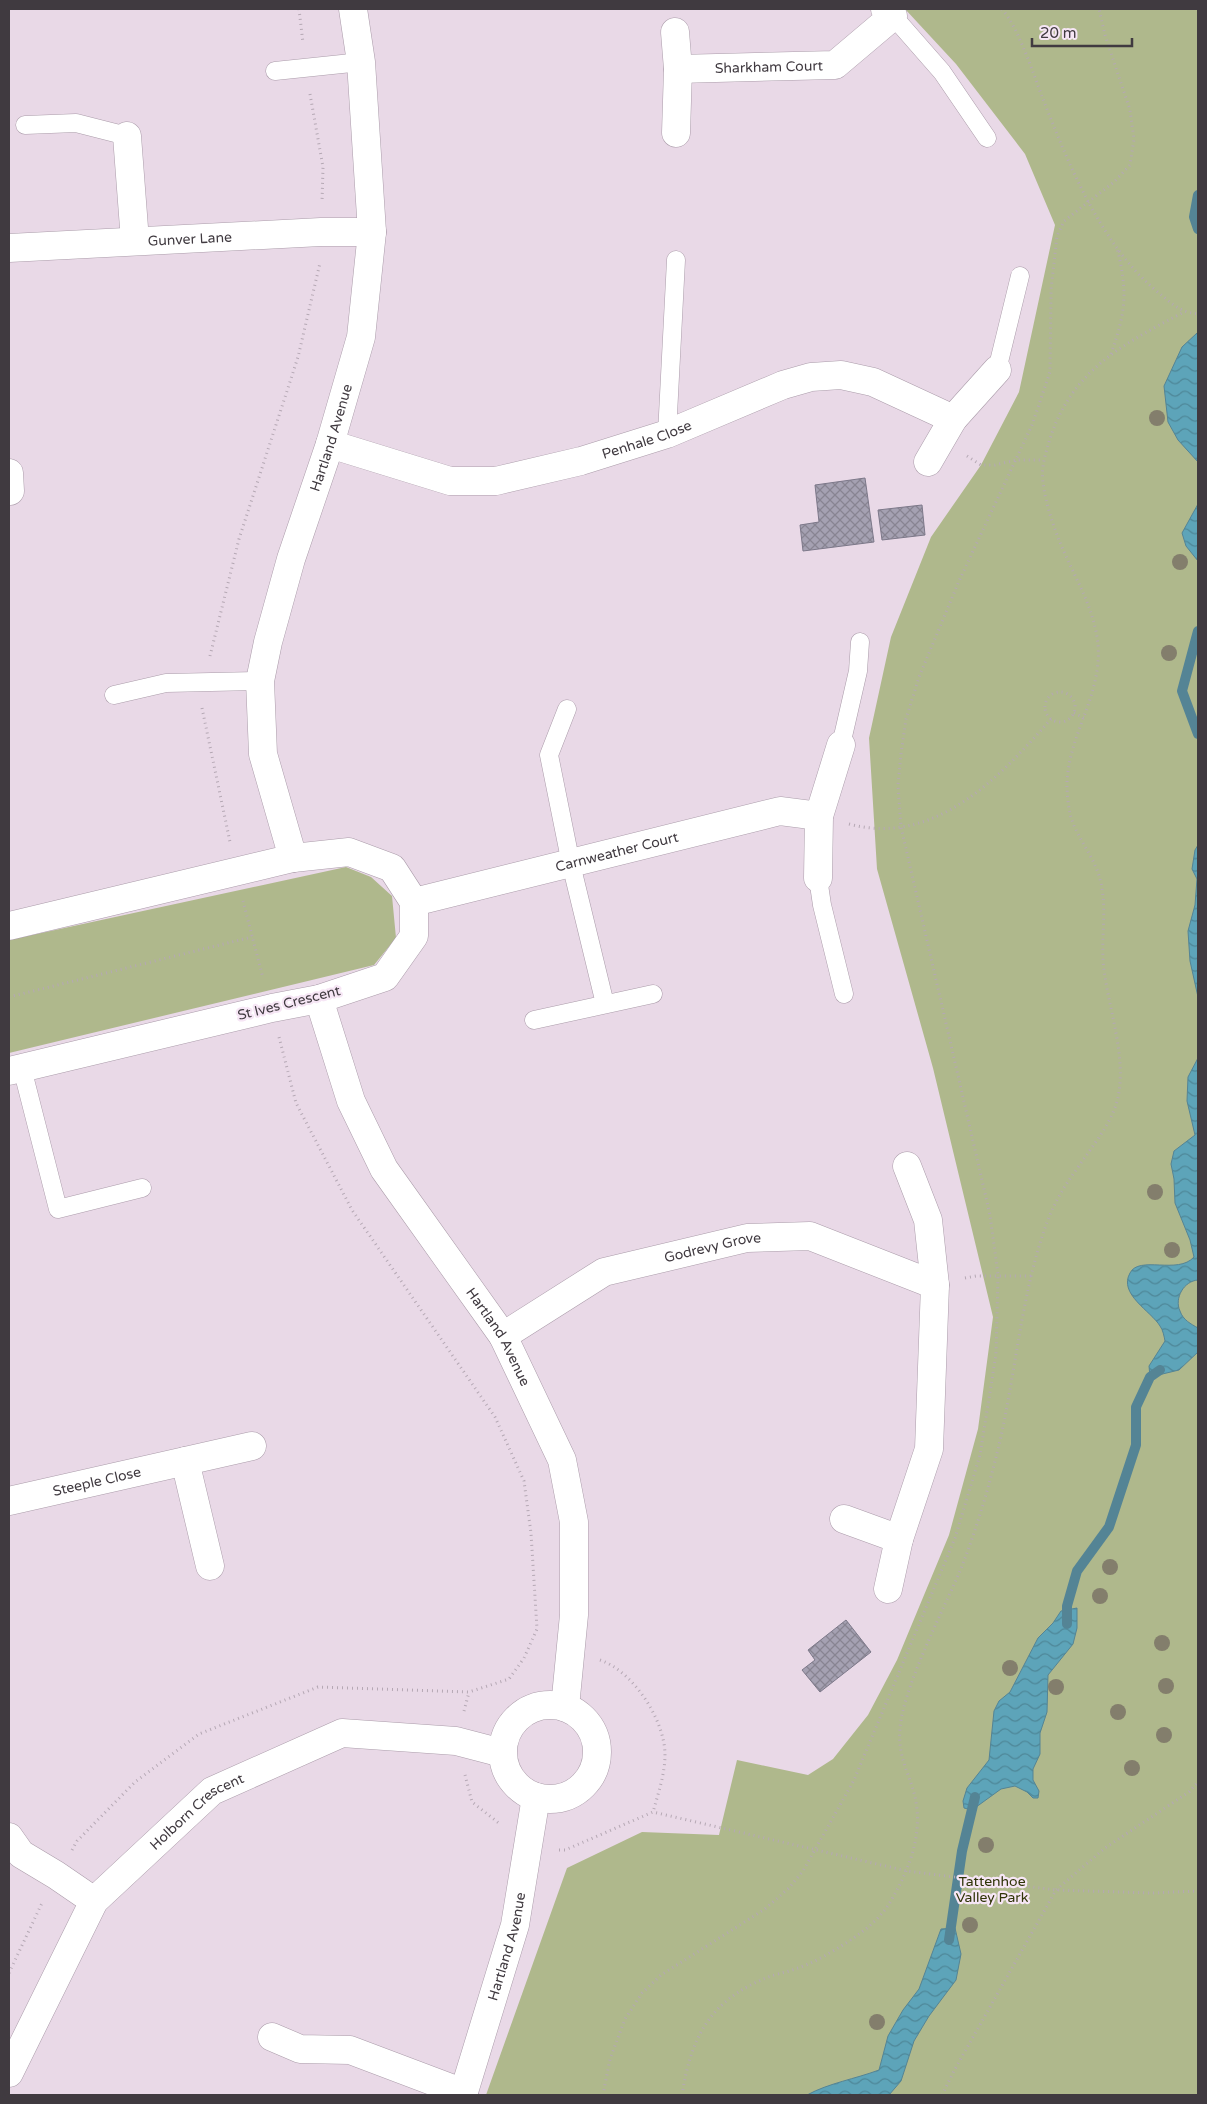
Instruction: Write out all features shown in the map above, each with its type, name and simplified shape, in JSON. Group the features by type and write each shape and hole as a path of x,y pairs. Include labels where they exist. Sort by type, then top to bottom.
{"street":[{"name":"Hartland Avenue","path":"293,858 263,754 260,681 268,642 291,559 330,444 361,336 372,232 361,62 353,9"},
{"name":"Sharkham Court","path":"678,69 835,65 889,13"},
{"path":"676,32 678,69 676,132"},
{"path":"127,136 135,241"},
{"name":"Gunver Lane","path":"9,248 321,232 372,232"},
{"path":"928,462 948,428 997,370"},
{"name":"Penhale Close","path":"330,444 450,481 496,481 581,461 667,434 783,385 811,377 841,375 873,382 948,428"},
{"path":"818,878 819,816 841,745"},
{"name":"Carnweather Court","path":"414,902 780,811 819,816"},
{"path":"9,926 293,858 349,852 392,868 414,902"},
{"name":"St Ives Crescent","path":"15,1069 272,1008 319,999 385,977 414,936 414,902"},
{"name":"Hartland Avenue","path":"319,999 351,1101 384,1169 503,1336 562,1460 574,1522 574,1615 565,1706"},
{"path":"888,1589 899,1539 928,1449 935,1285 928,1220 907,1166"},
{"name":"Godrevy Grove","path":"503,1336 604,1272 747,1238 810,1236 935,1285"},
{"name":"Steeple Close","path":"9,1502 252,1446"},
{"path":"185,1461 210,1566"},
{"path":"844,1519 899,1539"},
{"path":"550,1704 565,1706 579,1715 590,1726 596,1742 597,1758 592,1773 582,1786 568,1795 553,1799 536,1797 512,1781 505,1768 502,1753 504,1738 511,1725 522,1714 535,1706 550,1704"},
{"name":"Holborn Crescent","path":"9,2073 94,1901 212,1791 342,1733 456,1741 502,1753"},
{"name":"Hartland Avenue","path":"272,2037 300,2049 350,2050 463,2094 515,1925 536,1797"},
{"path":"9,1837 21,1854 94,1901"}],"lane":[{"path":"889,13 942,72 987,138"},
{"path":"275,71 305,66 361,62"},
{"path":"25,126 76,124 127,136"},
{"path":"667,434 676,260"},
{"path":"997,370 1020,276"},
{"path":"841,745 858,671 860,642"},
{"path":"114,695 166,683 260,681"},
{"path":"567,709 550,755 571,864 605,1004"},
{"path":"818,878 822,905 844,994"},
{"path":"534,1020 654,994"},
{"path":"15,1069 58,1209 142,1188"}],"path":[{"path":"9,1973 56,1875 77,1841 135,1782 199,1734 318,1687 470,1692 509,1679 524,1658 537,1629 531,1533 524,1481 495,1417 352,1210 296,1103 236,871 200,696 239,540 298,357 320,261 324,167 305,66 298,9"},
{"path":"1002,9 1019,41 1059,142 1088,201 1117,247 1140,276 1184,312 1198,314"},
{"path":"603,2095 610,2060 625,2018 642,1993 661,1975 766,1909 789,1888 803,1871 816,1849 854,1780 955,1538 981,1446 996,1354 998,1275 990,1216 901,827 898,785 906,718 919,677 959,581 1032,424 1050,372 1051,289 1057,236 1064,221 1114,182 1130,165 1134,139 1130,110 1105,35 1099,9"},
{"path":"1111,355 1123,317 1125,302 1123,273 1117,247"},
{"path":"682,2095 693,2043 710,2016 723,2003 745,1988 768,1977 797,1969 822,1958 872,1926 889,1905 908,1871 917,1839 917,1804 901,1756 898,1739 900,1722 918,1664 960,1570 978,1520 999,1445 1031,1276 1044,1229 1064,1187 1100,1136 1111,1116 1119,1095 1120,1071 1104,969 1103,900 1100,876 1070,813 1067,782 1070,760 1094,691 1098,669 1098,642 1092,613 1067,560 1053,522 1042,479 1043,460 1056,418 1069,396 1090,372 1111,355 1184,312"},
{"path":"948,428 980,465 995,465 1016,460 1043,460"},
{"path":"1055,693 1065,693 1074,704 1074,713 1062,722 1051,719 1046,713 1048,699 1055,693"},
{"path":"1074,713 1084,718"},
{"path":"819,816 861,827 890,830 939,816 982,790 1005,770 1051,719"},
{"path":"9,997 252,937"},
{"path":"935,1285 976,1276 1031,1276"},
{"path":"570,1650 604,1661 621,1673 642,1693 655,1718 659,1726 665,1754 653,1812 908,1871 934,1875 1056,1890 1153,1893 1198,1891"},
{"path":"942,2095 1056,1890 1105,1848 1189,1792 1198,1782"}],"green space":[{"name":"Tattenhoe Valley Park","path":"905,9 1198,9 1198,2095 486,2095 567,1868 642,1832 719,1835 737,1760 808,1775 833,1759 868,1715 897,1660 949,1535 978,1429 993,1317 933,1068 877,869 869,738 891,637 931,537 981,465 1019,392 1055,225 1025,154 956,64"},
{"path":"346,867 371,877 392,896 396,938 374,965 9,1053 9,940"}],"water":[{"path":"1197,333 1198,462 1178,440 1168,422 1164,386 1182,347"},
{"path":"1198,504 1198,561 1186,546 1182,533"},
{"path":"1198,845 1198,997 1190,961 1188,931 1195,905 1197,879 1192,869 1195,850"},
{"path":"1198,1058 1198,1280 1188,1283 1179,1296 1178,1306 1183,1317 1198,1328 1198,1352 1179,1370 1150,1377 1149,1366 1165,1341 1164,1335 1156,1320 1132,1295 1127,1281 1130,1273 1142,1265 1179,1265 1194,1257 1190,1240 1175,1203 1171,1164 1174,1151 1195,1135 1187,1101 1188,1077"},
{"path":"1077,1608 1077,1628 1073,1644 1048,1675 1047,1712 1040,1733 1040,1754 1033,1769 1033,1780 1039,1791 1038,1798 1033,1798 1027,1792 1015,1786 1001,1789 972,1810 964,1808 963,1801 967,1788 989,1760 994,1711 999,1701 1010,1692 1038,1638 1053,1623 1061,1611"},
{"path":"955,1928 961,1954 956,1980 929,2016 914,2041 901,2081 889,2095 807,2095 824,2087 879,2070 888,2036 903,2010 919,1989 941,1929"}],"building":[{"path":"865,478 874,542 803,551 800,525 819,522 815,485"},
{"path":"922,505 925,535 882,540 878,510"},
{"path":"846,1620 871,1652 820,1692 802,1670 815,1660 808,1650"}],"waterway":[{"path":"1198,195 1194,217 1198,229"},
{"path":"1198,631 1182,691 1198,734"},
{"path":"1067,1624 1067,1606 1077,1571 1109,1527 1136,1445 1136,1407 1150,1377 1160,1370"},
{"path":"949,1940 962,1851 975,1797"}]}
